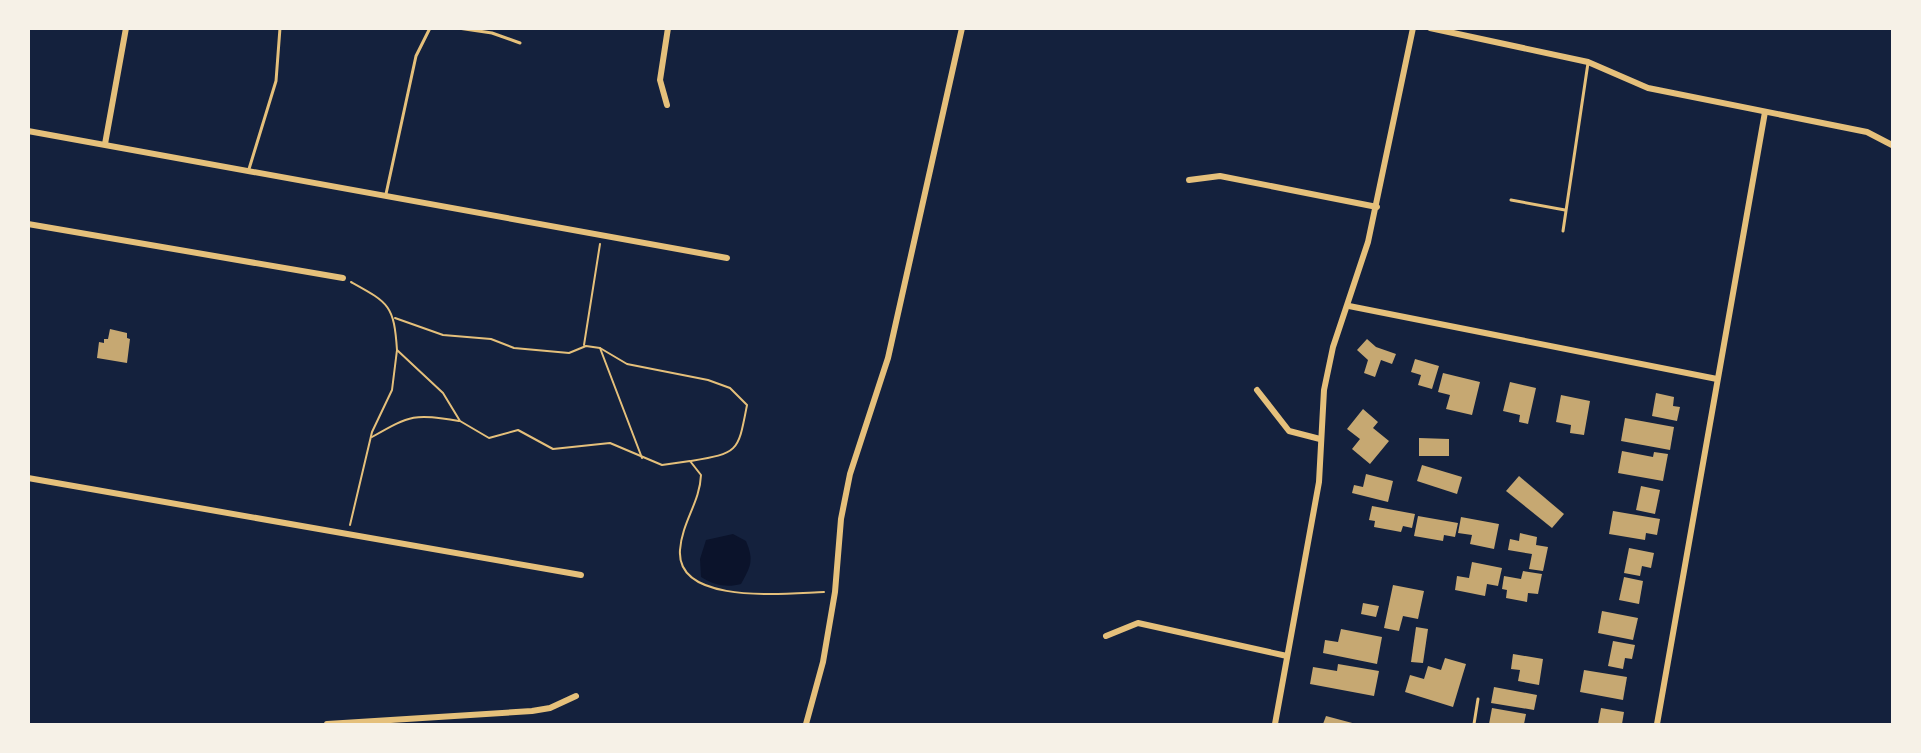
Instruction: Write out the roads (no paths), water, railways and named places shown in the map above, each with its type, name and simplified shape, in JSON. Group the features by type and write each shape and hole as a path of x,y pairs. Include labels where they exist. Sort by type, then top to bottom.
{"street":[{"path":"105,144 126,28"},
{"path":"667,105 660,80 668,28"},
{"path":"806,724 823,663 835,592 841,519 850,474 888,358 962,28"},
{"path":"1275,724 1317,499 1324,390 1333,347 1348,306 1377,207 1413,28"},
{"path":"1430,28 1588,62 1648,88 1867,132 1893,145"},
{"path":"1657,724 1765,112"},
{"path":"28,131 727,258"},
{"path":"1189,180 1220,176 1377,207"},
{"path":"28,224 343,278"},
{"path":"1348,306 1717,379"},
{"path":"1257,390 1289,431 1320,439"},
{"path":"28,478 581,575"},
{"path":"1106,636 1138,623 1287,656"},
{"path":"327,724 532,711 550,708 576,696"}],"lane":[{"path":"249,170 276,81 280,28"},
{"path":"385,196 416,56 430,28"},
{"path":"458,28 492,33 520,44"},
{"path":"1563,231 1588,62"},
{"path":"1511,200 1566,210"},
{"path":"1474,724 1478,699"}],"water":[{"path":"733,534 746,541 751,558 741,584 720,585 701,577 700,559 706,540"}]}
